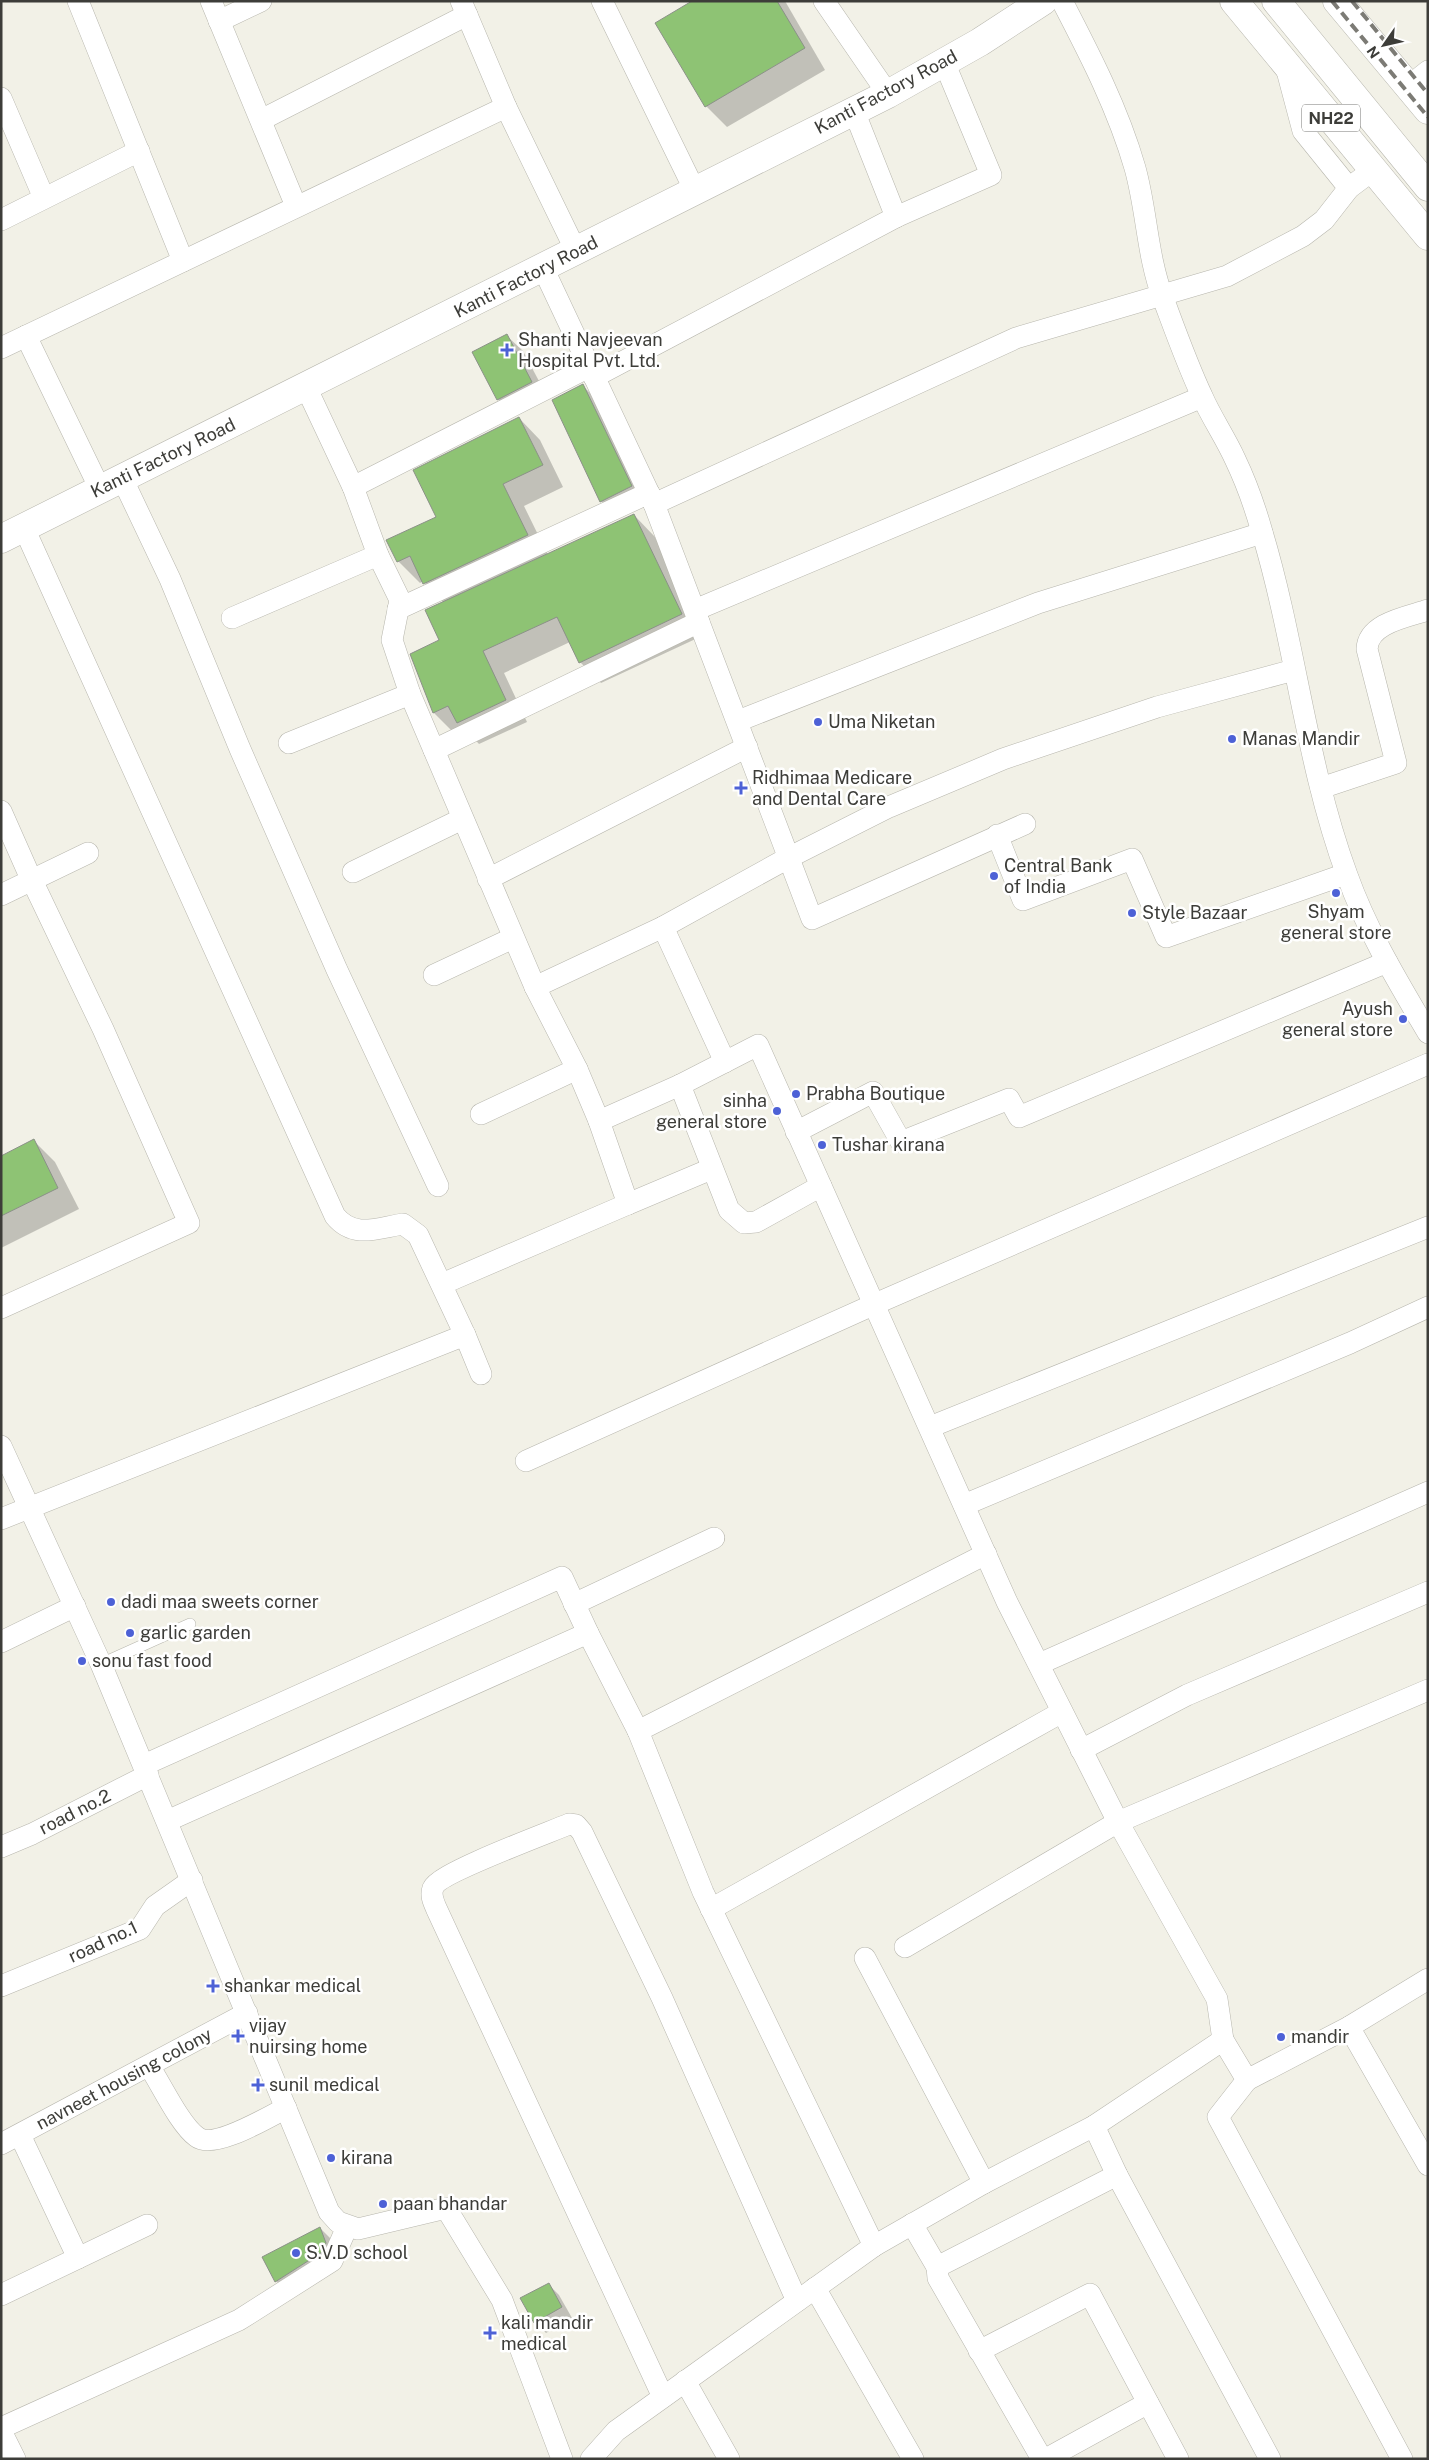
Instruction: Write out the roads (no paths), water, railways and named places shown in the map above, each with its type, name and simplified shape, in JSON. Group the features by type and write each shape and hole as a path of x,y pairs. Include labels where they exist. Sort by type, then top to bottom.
{"main road":[{"name":"Kanti Factory Road","path":"12,533 888,94 980,42 1043,1"},
{"name":"NH22","path":"1234,1 1428,236"},
{"name":"NH22","path":"1276,1 1428,187"},
{"path":"1337,1 1418,79 1428,110"}],"street":[{"path":"78,1 183,261"},
{"path":"261,1 215,11 296,206"},
{"path":"602,1 695,191"},
{"path":"824,1 888,94"},
{"path":"1062,1 1097,67 1121,124 1136,170 1144,208 1151,262 1162,296 1202,397 1236,459 1262,533 1321,788 1346,874 1362,913 1387,962 1428,1033"},
{"path":"261,120 464,8 506,107 576,251"},
{"path":"353,487 592,372 896,217 991,174 944,62"},
{"path":"1284,62 1303,131 1349,188"},
{"path":"1,348 506,107"},
{"path":"4,111 44,198"},
{"path":"854,111 896,217"},
{"path":"1,220 138,151"},
{"path":"398,609 1016,338 1227,276 1302,236 1324,220 1349,188 1373,170"},
{"path":"543,268 651,498 738,721 812,919 1025,824"},
{"path":"26,336 111,484 170,578 240,749 337,970 438,1186"},
{"path":"306,387 353,487 378,555 400,600 392,640 410,694 513,938 535,987 577,1069 599,1121 628,1204"},
{"path":"434,750 697,616 1202,397"},
{"path":"12,533 335,1216 344,1227 360,1230 404,1224 418,1235 466,1335 481,1374"},
{"path":"738,721 1038,603 1262,533"},
{"path":"232,618 378,555"},
{"path":"1321,788 1396,764 1366,649 1367,639 1384,626 1428,610"},
{"path":"535,987 663,928 788,858 889,807 1003,759 1157,707 1294,670"},
{"path":"289,744 410,694"},
{"path":"488,880 747,747"},
{"path":"1,810 32,881 103,1029 189,1223 1,1308"},
{"path":"353,872 462,819"},
{"path":"997,835 1023,900 1132,859 1166,937 1346,874"},
{"path":"1,895 88,853"},
{"path":"663,928 724,1062"},
{"path":"434,975 513,938"},
{"path":"796,1132 873,1092 901,1142 1009,1099 1019,1117 1387,962"},
{"path":"599,1121 680,1085 758,1045 986,1554 1062,1712 1118,1822 1217,1999 1223,2040 1247,2080"},
{"path":"526,1461 875,1304 1428,1064"},
{"path":"481,1114 577,1069"},
{"path":"680,1085 711,1169 729,1210 744,1223 756,1222 821,1186"},
{"path":"442,1284 711,1169"},
{"path":"930,1427 1428,1227"},
{"path":"964,1505 1350,1343 1428,1307"},
{"path":"1,1519 466,1335"},
{"path":"1,1446 101,1664 329,2212 338,2222 347,2227 358,2229 446,2208 502,2300 562,2459"},
{"path":"1039,1664 1428,1492"},
{"path":"714,1538 574,1604 638,1731 711,1909 874,2246"},
{"path":"638,1731 986,1554"},
{"name":"road no.2","path":"1,1847 32,1834 146,1770 562,1577 574,1604"},
{"path":"1082,1750 1187,1695 1428,1592"},
{"path":"1,1642 74,1606"},
{"path":"167,1821 588,1633"},
{"path":"905,1947 1118,1822 1428,1690"},
{"path":"711,1909 1062,1712"},
{"path":"663,2397 437,1910 431,1895 433,1886 465,1867 569,1824 576,1825 588,1844 662,1998 797,2301"},
{"name":"road no.1","path":"1,1986 140,1929 156,1906 192,1880"},
{"path":"866,1958 984,2183"},
{"path":"1402,2459 1218,2117 1247,2080 1349,2027 1428,1979"},
{"name":"navneet housing colony","path":"1,2144 247,2013"},
{"path":"1349,2027 1428,2165"},
{"path":"591,2459 616,2430 874,2246 984,2183 1094,2126 1223,2040"},
{"path":"150,2066 186,2126 198,2138 209,2141 223,2138 286,2108"},
{"path":"1094,2126 1117,2175 1270,2459"},
{"path":"20,2135 78,2258"},
{"path":"937,2267 1117,2175"},
{"path":"1,2295 147,2224"},
{"path":"912,2224 937,2267 938,2278 979,2351 1044,2459 1148,2403"},
{"path":"15,2459 1,2430 239,2320 332,2261 347,2227"},
{"path":"815,2288 913,2459"},
{"path":"979,2351 1090,2294 1178,2459"},
{"path":"685,2381 729,2459"}],"lane":[{"path":"101,1664 190,1624"}],"railway":[{"path":"1332,1 1428,117"},
{"path":"1352,1 1428,94"}],"place":[{"name":"Shanti Navjeevan Hospital Pvt. Ltd.","path":"507,350"},
{"name":"Uma Niketan","path":"818,722"},
{"name":"Manas Mandir","path":"1232,739"},
{"name":"Ridhimaa Medicare and Dental Care","path":"741,788"},
{"name":"Central Bank of India","path":"994,876"},
{"name":"Shyam general store","path":"1336,893"},
{"name":"Style Bazaar","path":"1132,913"},
{"name":"Ayush general store","path":"1403,1019"},
{"name":"Prabha Boutique","path":"796,1094"},
{"name":"sinha general store","path":"777,1111"},
{"name":"Tushar kirana","path":"822,1145"},
{"name":"dadi maa sweets corner","path":"111,1602"},
{"name":"garlic garden","path":"130,1633"},
{"name":"sonu fast food","path":"82,1661"},
{"name":"shankar medical","path":"213,1986"},
{"name":"vijay nuirsing home","path":"238,2036"},
{"name":"mandir","path":"1281,2037"},
{"name":"sunil medical","path":"258,2085"},
{"name":"kirana","path":"331,2158"},
{"name":"paan bhandar","path":"383,2204"},
{"name":"S.V.D school","path":"296,2253"},
{"name":"kali mandir medical","path":"490,2333"}]}
